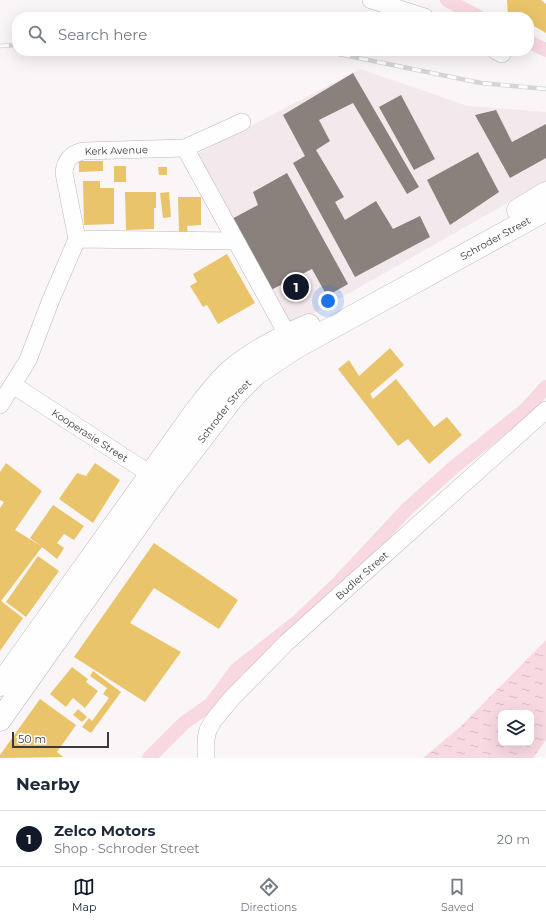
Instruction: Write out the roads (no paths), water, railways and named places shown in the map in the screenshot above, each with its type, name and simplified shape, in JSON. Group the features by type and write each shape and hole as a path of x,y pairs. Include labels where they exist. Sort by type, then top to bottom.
{"highway":[{"name":"Schroder Street","path":"0,685 159,480 245,384 274,360 291,341 339,310 546,193"},
{"name":"Schroder Street","path":"291,341 546,210"},
{"name":"Schroder Street","path":"0,720 159,480"}],"street":[{"path":"371,0 409,12"},
{"name":"Kerk Avenue","path":"77,239 64,173 66,162 73,154 83,152 185,148 242,122"},
{"path":"185,148 234,241 291,341"},
{"path":"0,405 14,385 28,360 50,302 77,239 234,241"},
{"name":"Kooperasie Street","path":"14,385 159,480"},
{"name":"Budler Street","path":"206,758 206,739 208,730 213,721 231,699 286,643 546,410"}],"water":[{"path":"546,640 546,740 533,758 423,758 460,727"}],"waterway":[{"path":"447,0 470,12"},
{"path":"534,44 546,50"},
{"path":"149,758 184,723 211,704 237,669 297,622 338,583 407,509 454,467 526,409 546,387"}],"railway":[{"path":"0,46 12,45"},
{"path":"349,56 481,83 546,89"}],"place":[{"name":"Zelco Motors","path":"296,287"}]}
